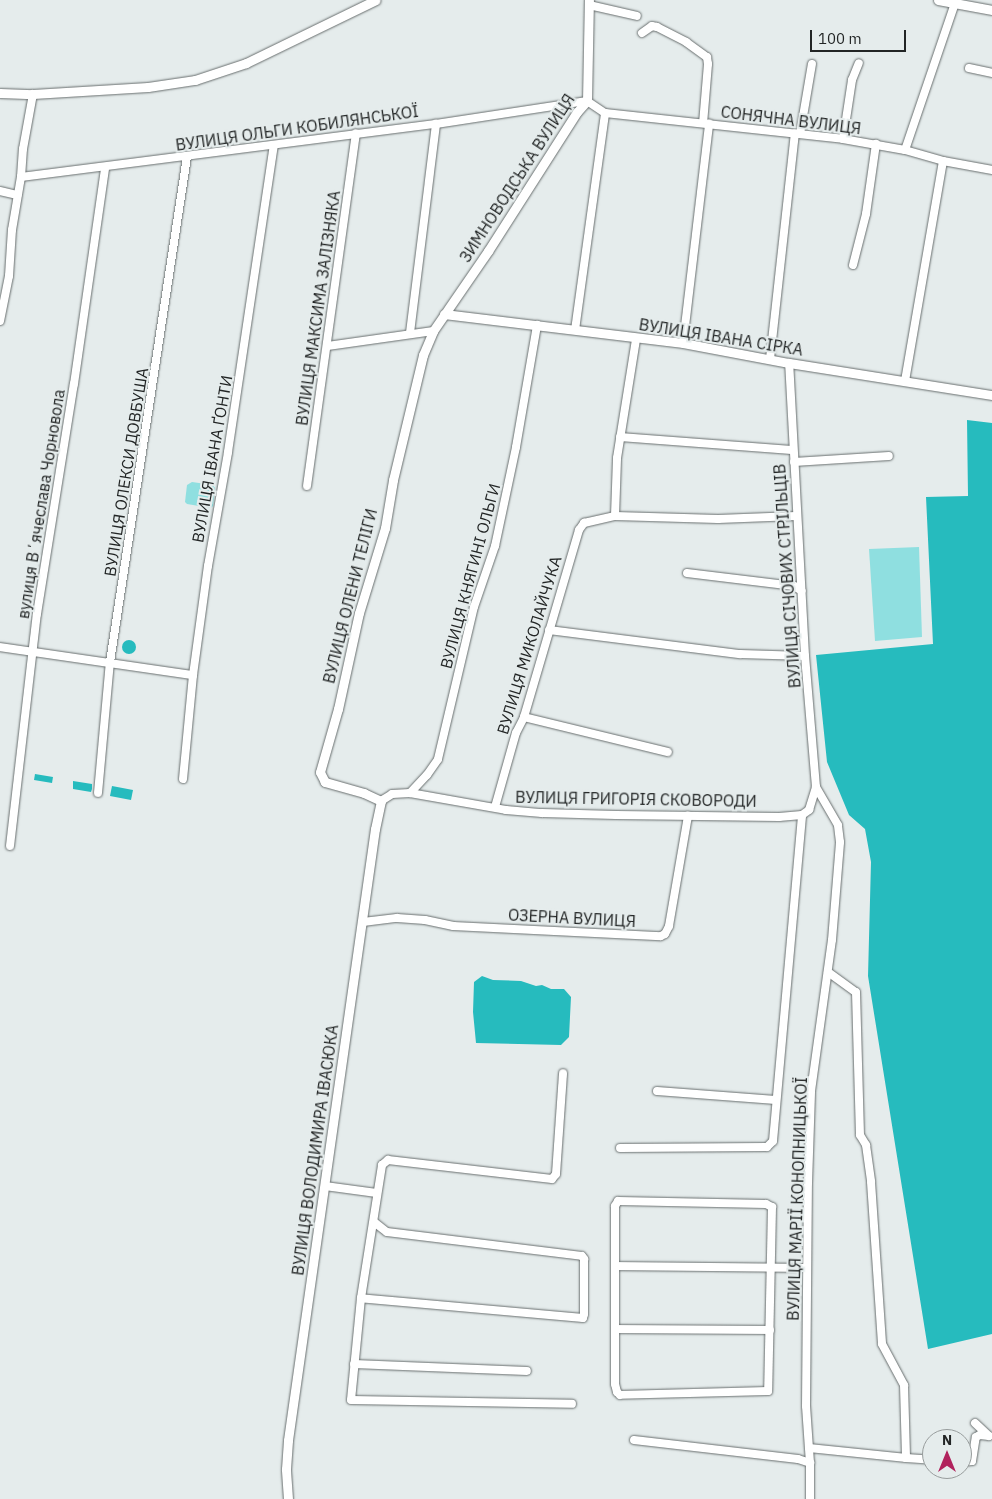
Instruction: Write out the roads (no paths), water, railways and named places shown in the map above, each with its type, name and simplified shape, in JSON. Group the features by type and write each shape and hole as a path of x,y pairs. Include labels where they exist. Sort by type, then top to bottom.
{"street":[{"path":"0,93 33,94 148,87 195,80 246,63 376,0"},
{"path":"938,0 992,10"},
{"path":"589,3 637,16"},
{"name":"ЗИМНОВОДСЬКА ВУЛИЦЯ","path":"434,330 488,251 577,112 587,101 589,3"},
{"path":"905,150 955,3"},
{"path":"642,33 652,26 657,27 686,42 707,57 708,64 706,123 683,343"},
{"path":"843,139 852,80 859,62"},
{"path":"770,359 798,134 812,64"},
{"path":"968,68 992,72"},
{"path":"0,321 9,276 10,252 22,177 22,148 33,94"},
{"name":"ВУЛИЦЯ ОЛЬГИ КОБИЛЯНСЬКОЇ","path":"22,177 274,146 587,101"},
{"name":"СОНЯЧНА ВУЛИЦЯ","path":"587,101 605,113 843,139 905,150 943,161 992,170"},
{"path":"575,330 605,113"},
{"path":"410,333 436,124"},
{"name":"ВУЛИЦЯ МАКСИМА ЗАЛІЗНЯКА","path":"306,486 328,346 356,133"},
{"path":"853,265 866,214 876,144"},
{"name":"ВУЛИЦЯ ІВАНА ҐОНТИ","path":"183,779 193,675 208,566 228,452 274,146"},
{"name":"ВУЛИЦЯ ОЛЕКСИ ДОВБУША","path":"98,793 110,662 187,157"},
{"path":"906,382 943,161"},
{"name":"вулиця Вʼячеслава Чорновола","path":"10,846 32,653 105,168"},
{"path":"0,191 18,195"},
{"path":"0,252 10,252"},
{"name":"ВУЛИЦЯ ІВАНА СІРКА","path":"444,314 636,339 683,343 789,363 992,394"},
{"name":"ВУЛИЦЯ КНЯГИНІ ОЛЬГИ","path":"410,793 427,776 438,760 474,607 495,546 516,447 537,325"},
{"path":"328,346 434,330"},
{"name":"ВУЛИЦЯ ОЛЕНИ ТЕЛІГИ","path":"381,803 364,793 325,782 320,772 338,709 359,613 385,528 393,480 423,355 434,330"},
{"path":"615,516 617,458 636,339"},
{"name":"ВУЛИЦЯ СІЧОВИХ СТРІЛЬЦІВ","path":"789,363 796,516 816,787"},
{"path":"620,437 792,450"},
{"path":"794,462 889,456"},
{"name":"ВУЛИЦЯ МИКОЛАЙЧУКА","path":"495,807 516,733 524,717 579,530 584,523 615,516 718,519 796,516"},
{"path":"687,573 794,586 802,591"},
{"path":"549,630 740,654 805,656"},
{"path":"0,647 193,675"},
{"path":"524,717 668,752"},
{"path":"620,1148 767,1147 773,1141 791,956 802,815 812,804 816,787"},
{"name":"ВУЛИЦЯ МАРІЇ КОНОПНИЦЬКОЇ","path":"810,1499 810,1463 806,1406 806,1268 811,1091 828,972 840,831 828,805 816,787"},
{"name":"ВУЛИЦЯ ГРИГОРІЯ СКОВОРОДИ","path":"381,803 392,794 410,793 542,813 687,818 802,815"},
{"name":"ВУЛИЦЯ ВОЛОДИМИРА ІВАСЮКА","path":"288,1499 286,1468 288,1440 381,803"},
{"name":"ОЗЕРНА ВУЛИЦЯ","path":"363,922 397,918 425,920 453,926 661,936 669,926 687,818"},
{"path":"828,972 856,992 860,1135 866,1145 871,1182 882,1344 904,1385 906,1458"},
{"path":"563,1073 556,1174 552,1179 388,1160 380,1168 374,1222 361,1298 350,1397 354,1401 572,1404"},
{"path":"657,1091 776,1100"},
{"path":"325,1186 377,1193"},
{"path":"618,1201 770,1204 772,1207 770,1389 765,1392 620,1394 617,1392 615,1384 615,1266 615,1206 618,1201"},
{"path":"361,1298 579,1318 584,1314 584,1259 582,1256 387,1232 374,1222"},
{"path":"615,1266 806,1268"},
{"path":"615,1329 770,1330"},
{"path":"354,1364 527,1371"},
{"path":"975,1423 990,1437"},
{"path":"972,1461 976,1437 980,1435 990,1437"},
{"path":"634,1440 798,1458 810,1463"},
{"path":"809,1448 922,1459"}]}
